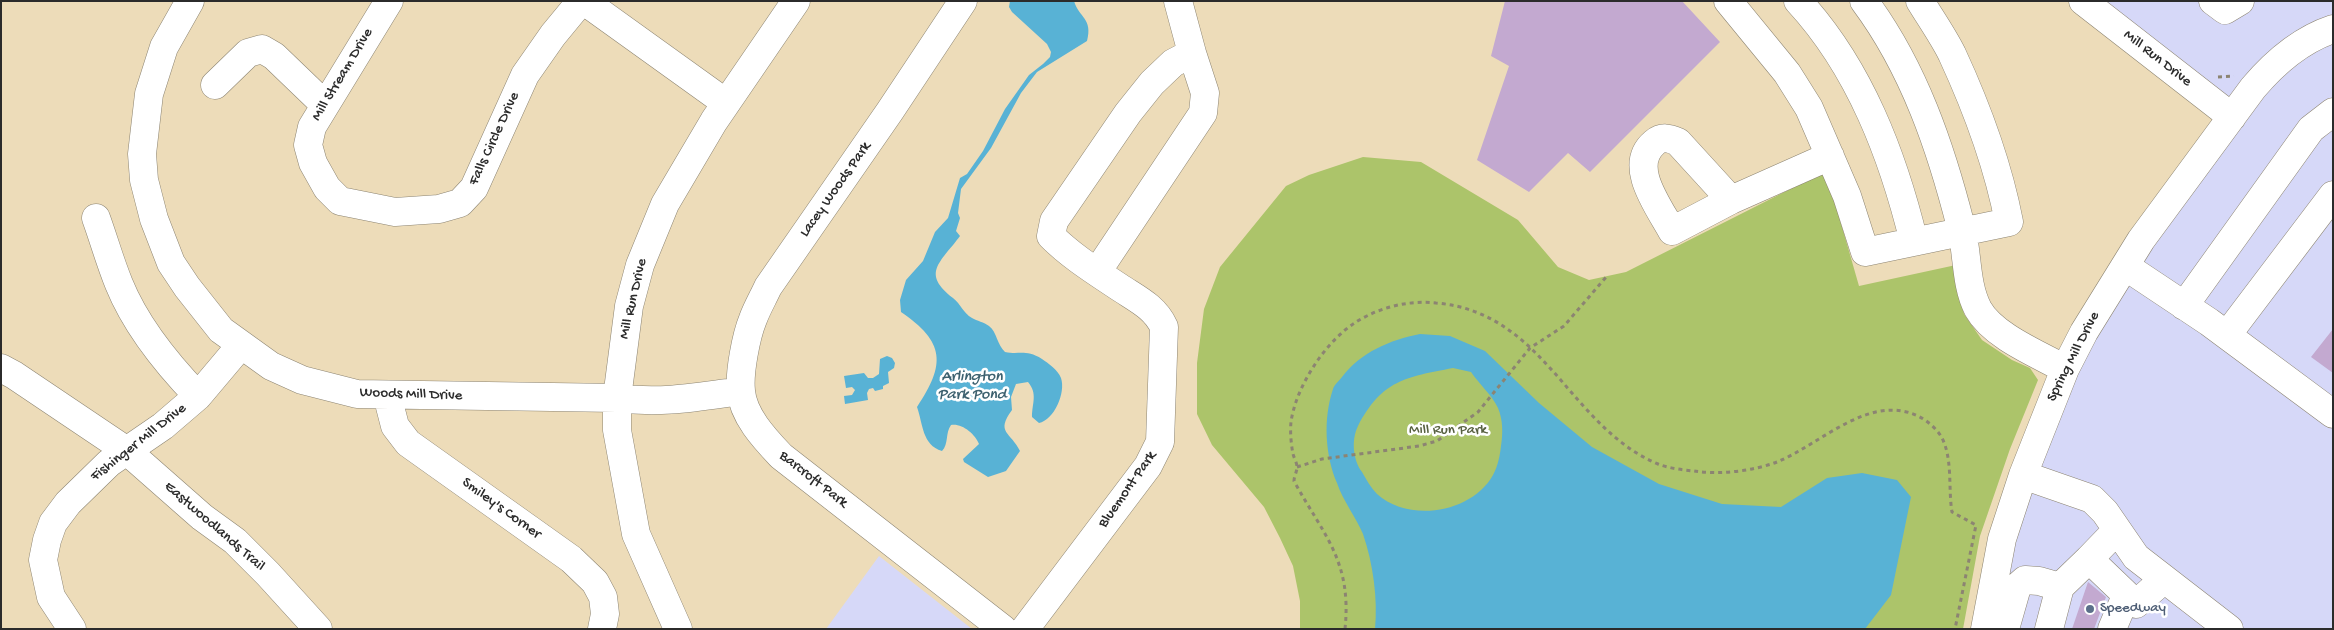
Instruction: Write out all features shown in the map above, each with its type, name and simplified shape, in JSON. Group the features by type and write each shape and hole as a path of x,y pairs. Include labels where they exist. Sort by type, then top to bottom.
{"street":[{"name":"Woods Mill Drive","path":"190,1 164,47 149,94 142,154 144,180 154,219 171,263 187,287 221,330 271,366 302,380 357,394 617,398"},
{"name":"Mill Stream Drive","path":"372,208 340,201 327,188 313,163 308,145 312,127 389,1"},
{"name":"Falls Circle Drive","path":"372,208 395,212 439,209 460,203 474,188 525,75 553,35 582,1 726,103"},
{"name":"Mill Run Drive","path":"678,629 636,534 617,430 617,398 629,306 640,265 664,204 726,103 796,1"},
{"name":"Lacey Woods Park","path":"741,391 752,319 768,287 884,120 963,1"},
{"path":"1097,272 1203,113 1205,93 1178,1"},
{"path":"1728,1 1787,73 1809,108 1847,196 1865,252 2009,222 2004,196 1987,140 1951,53 1920,1"},
{"path":"1798,1 1810,14 1838,54 1868,107 1892,162 1914,242"},
{"path":"1864,1 1908,74 1945,164 1963,232 1971,289 1978,309 1994,329 2065,368"},
{"name":"Mill Run Drive","path":"2083,1 2232,117"},
{"path":"2213,1 2225,10 2240,1"},
{"name":"Spring Mill Drive","path":"1985,629 2002,539 2023,475 2065,368 2084,332 2141,240 2269,70 2303,42 2333,29"},
{"path":"215,85 248,53 262,49 274,56 324,106"},
{"name":"Bluemont Park","path":"1025,629 1148,466 1160,442 1164,327 1159,315 1067,252 1051,236 1054,221 1128,113 1152,83 1173,63 1192,53"},
{"path":"2184,306 2311,129 2333,112"},
{"path":"1731,200 1830,156"},
{"path":"2227,335 2333,195"},
{"path":"96,218 119,286 144,330 172,369 198,396"},
{"path":"2124,266 2227,335 2333,414"},
{"name":"Fishinger Mill Drive","path":"72,629 51,597 43,560 53,523 68,503 108,463 164,426 198,396 241,345"},
{"name":"Eastwoodlands Trail","path":"1,368 126,451 202,517 235,541 318,629"},
{"path":"617,398 647,402 741,391"},
{"name":"Barcroft Park","path":"741,391 744,403 755,426 781,456 1002,629"},
{"name":"Smiley's Corner","path":"387,394 395,426 408,443 571,559 595,582 603,597 605,614 602,629"},
{"path":"2023,475 2092,500 2105,512 2136,557 2163,580 2229,629"},
{"path":"2049,629 2060,588 2117,530"},
{"path":"2089,559 2136,604 2163,580"},
{"path":"2006,629 2017,588 2025,580 2039,580 2060,588"},
{"path":"2112,629 2126,596"}],"path":[{"path":"2210,75 2221,78 2240,73"},
{"path":"1297,467 1322,459 1419,446 1437,441 1461,425 1488,402 1530,348 1564,326 1607,276"},
{"path":"1345,629 1346,592 1342,569 1332,546 1294,481 1297,467 1293,452 1291,420 1307,379 1340,334 1366,317 1404,304 1426,302 1455,305 1494,319 1516,334 1603,426 1630,448 1657,463 1694,471 1733,471 1771,464 1788,457 1850,423 1882,411 1901,410 1924,419 1938,433 1945,446 1952,512 1976,525 1956,629"}],"shaded area":[{"path":"2083,1 2333,1 2333,629 1985,629 2049,405 2231,117"},
{"path":"879,556 972,629 826,629"}],"green space":[{"name":"Mill Run Park","path":"1363,157 1421,162 1518,220 1558,267 1589,280 1626,272 1826,171 1859,286 1956,265 1964,314 1982,340 2012,360 2030,368 2038,380 2010,449 1980,536 1963,629 1300,629 1300,601 1293,566 1280,538 1264,507 1212,445 1197,414 1197,363 1204,309 1220,267 1286,186 1309,175"}],"water":[{"name":"Arlington Park Pond","path":"1010,1 1074,1 1087,23 1088,33 1087,41 1037,72 1021,93 991,148 961,189 958,213 960,218 956,231 960,236 937,268 938,282 943,289 956,300 969,316 992,329 1005,352 1027,353 1036,356 1053,367 1061,378 1062,391 1058,405 1049,417 1039,423 1032,417 1034,395 1031,386 1028,382 1016,384 1011,397 1012,410 1005,423 1005,428 1020,451 1006,471 988,477 964,462 963,459 979,444 964,427 951,425 946,445 942,451 930,444 924,433 917,407 933,378 936,355 933,344 926,333 901,312 900,300 906,280 923,261 935,232 948,218 960,178 967,174 983,151 1005,109 1029,75 1050,57 1051,52 1047,44 1012,12 1009,7"},
{"path":"1420,334 1450,336 1485,351 1539,403 1592,447 1659,484 1722,504 1781,507 1827,478 1862,473 1897,480 1911,497 1891,595 1865,629 1375,629 1375,593 1370,557 1363,534 1340,490 1333,472 1327,437 1328,412 1335,384 1358,361 1377,348","holes":["1453,368 1471,372 1495,403 1502,422 1500,453 1493,475 1483,488 1471,498 1439,510 1422,511 1406,509 1390,503 1377,494 1371,486 1359,467 1355,456 1354,437 1367,411 1386,390 1409,378"]},
{"path":"887,356 892,358 895,363 894,368 888,372 889,383 883,386 883,389 875,391 873,388 869,389 867,393 868,400 845,404 844,396 852,395 855,390 852,387 846,388 844,376 864,373 868,378 873,378 879,374 880,359"}],"building":[{"path":"1505,1 1682,1 1720,42 1590,172 1568,153 1529,192 1477,160 1509,66 1491,56"},
{"path":"2333,329 2333,373 2311,357"},
{"name":"Speedway","path":"2088,582 2106,597 2094,629 2072,629"}],"place":[{"name":"Speedway","path":"2090,609"}]}
